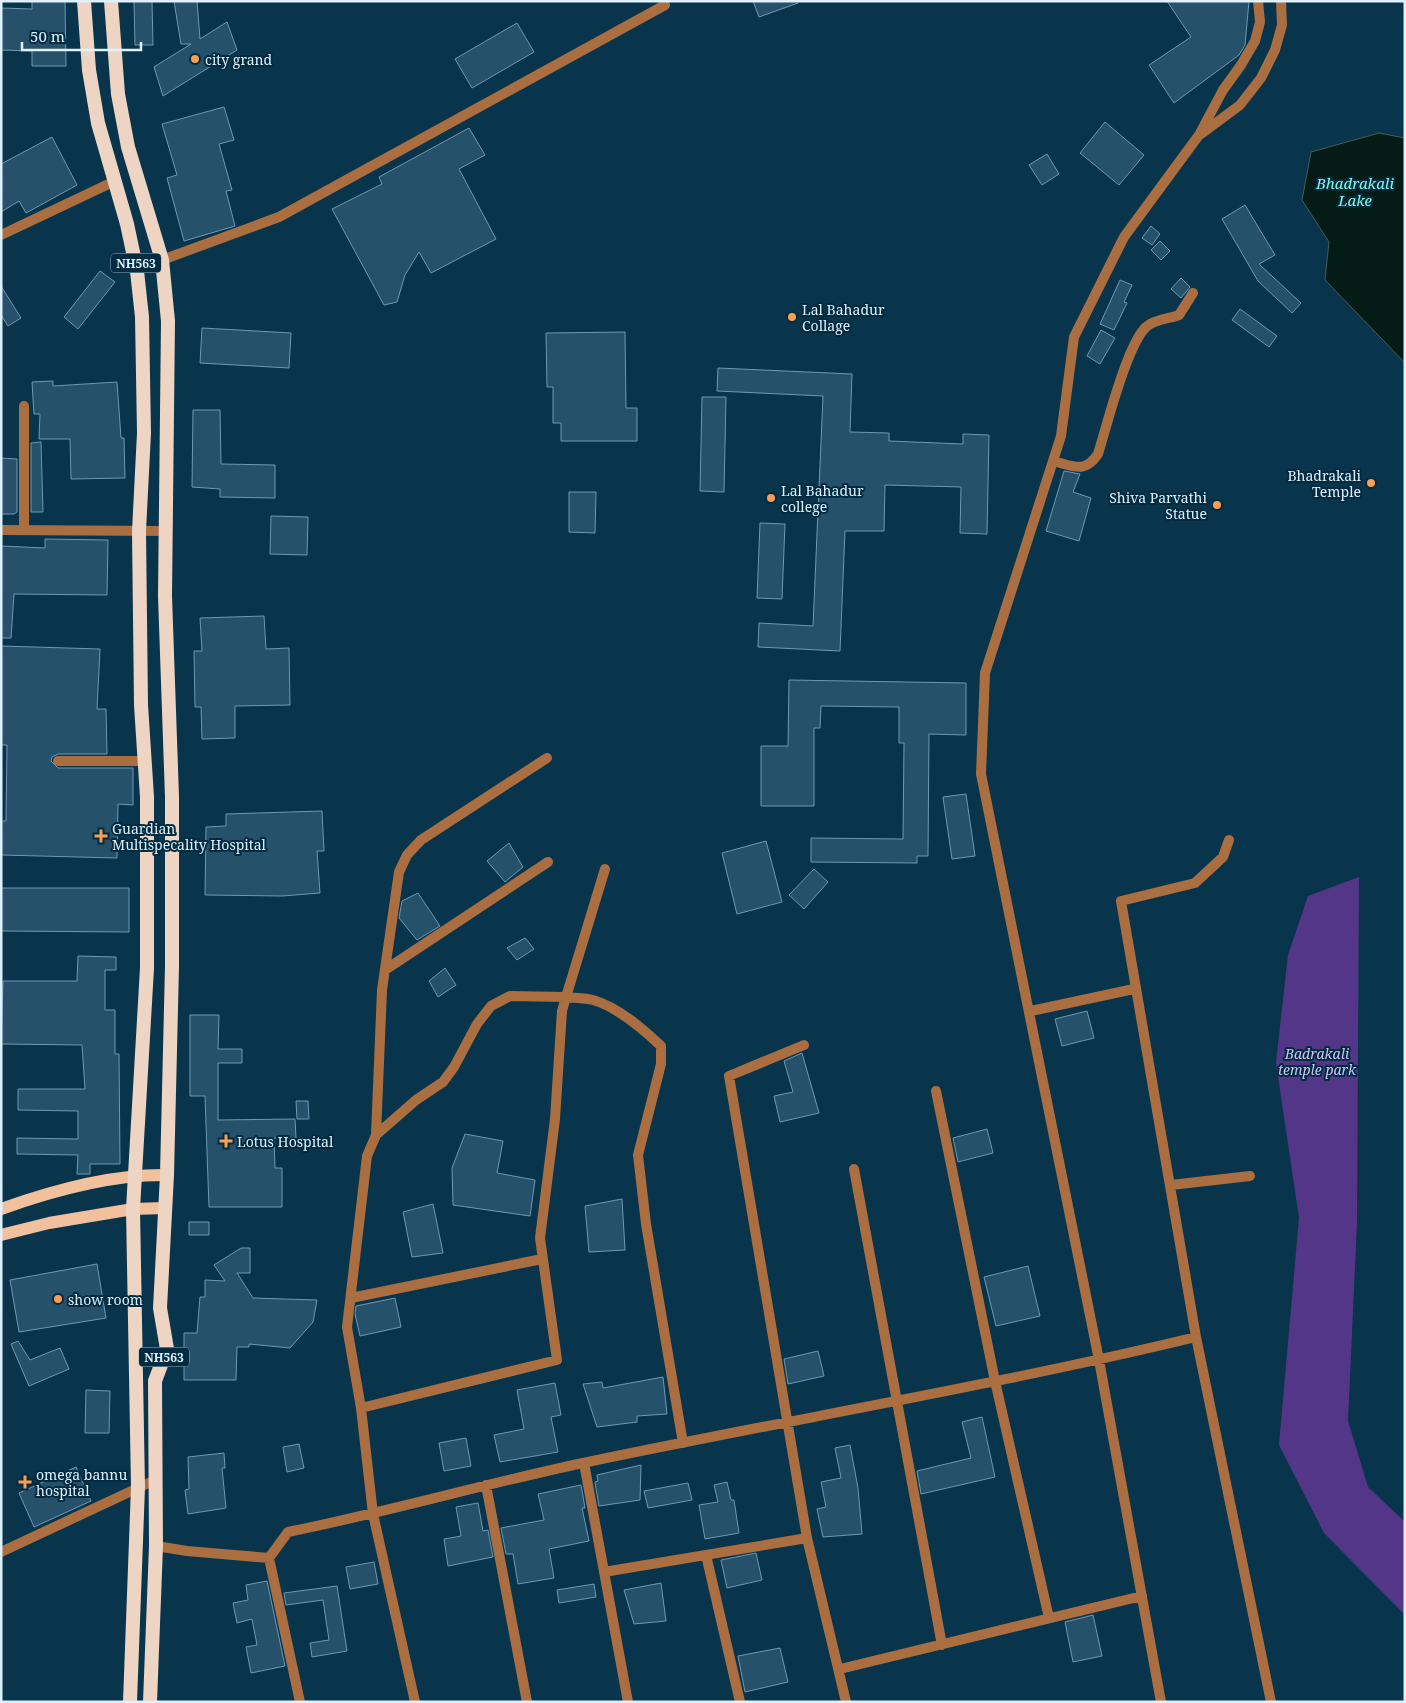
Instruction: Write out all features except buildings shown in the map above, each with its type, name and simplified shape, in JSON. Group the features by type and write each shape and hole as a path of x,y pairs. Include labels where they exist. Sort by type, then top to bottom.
{"highway":[{"name":"NH563","path":"84,1 89,70 98,123 115,181 137,271 142,317 144,433 139,531 143,761 147,798 146,968 133,1209 138,1487 130,1702"},
{"name":"NH563","path":"111,1 118,94 128,147 162,260 168,321 165,596 172,796 172,992 167,1175 160,1308 167,1349 156,1381 156,1546 150,1702"}],"main road":[{"path":"1,1209 38,1196 134,1176 167,1175"},
{"path":"1,1235 48,1223 133,1209 165,1208"}],"street":[{"path":"1160,1701 1099,1360 1031,1011 981,774 985,673 1061,436 1074,337 1124,237 1198,135 1223,90 1242,65 1255,41 1260,22 1258,1"},
{"path":"1198,135 1240,105 1261,78 1276,50 1282,25 1281,1"},
{"path":"162,260 279,217 665,5"},
{"path":"1,235 115,181"},
{"path":"1053,461 1081,468 1093,462 1098,454 1130,354 1138,338 1146,327 1153,322 1179,315 1193,293"},
{"path":"24,406 24,530"},
{"path":"1,530 166,531"},
{"path":"415,1702 373,1514 361,1408 348,1327 367,1156 376,1135 382,990 399,872 407,855 421,840 547,758"},
{"path":"58,761 143,761"},
{"path":"1229,840 1223,857 1195,883 1121,901 1134,989 1171,1185 1196,1337 1271,1702"},
{"path":"385,970 548,862"},
{"path":"361,1408 557,1360 540,1238 554,1119 562,1011 605,869"},
{"path":"1031,1011 1134,989"},
{"path":"376,1135 416,1100 443,1082 454,1067 476,1024 490,1006 510,996 566,997 594,1000 616,1011 647,1033 661,1046 661,1064 638,1155 646,1224 683,1444"},
{"path":"804,1046 729,1076 807,1538 840,1669 846,1702"},
{"path":"936,1091 996,1381 1049,1618"},
{"path":"854,1169 942,1645"},
{"path":"1171,1185 1250,1176"},
{"path":"351,1298 542,1259"},
{"path":"300,1702 269,1558 288,1532 373,1514 486,1485 584,1463 1099,1360 1196,1337"},
{"path":"584,1463 628,1702"},
{"path":"1,1552 156,1480"},
{"path":"486,1485 527,1702"},
{"path":"604,1572 807,1538"},
{"path":"156,1546 223,1555 269,1558"},
{"path":"706,1555 740,1702"},
{"path":"840,1669 1142,1596"}],"green space":[{"name":"Badrakali temple park","path":"1359,877 1357,1222 1348,1421 1368,1487 1405,1522 1405,1615 1324,1533 1279,1445 1299,1218 1276,1063 1288,955 1308,896"}],"water":[{"name":"Bhadrakali Lake","path":"1379,133 1405,138 1405,363 1325,280 1329,242 1302,200 1311,152"}],"place":[{"name":"city grand","path":"195,59"},
{"name":"Lal Bahadur Collage","path":"792,317"},
{"name":"Bhadrakali Temple","path":"1371,483"},
{"name":"Lal Bahadur college","path":"771,498"},
{"name":"Shiva Parvathi Statue","path":"1217,505"},
{"name":"Guardian Multispecality Hospital","path":"101,836"},
{"name":"Lotus Hospital","path":"226,1141"},
{"name":"show room","path":"58,1299"},
{"name":"omega bannu hospital","path":"25,1482"}]}
